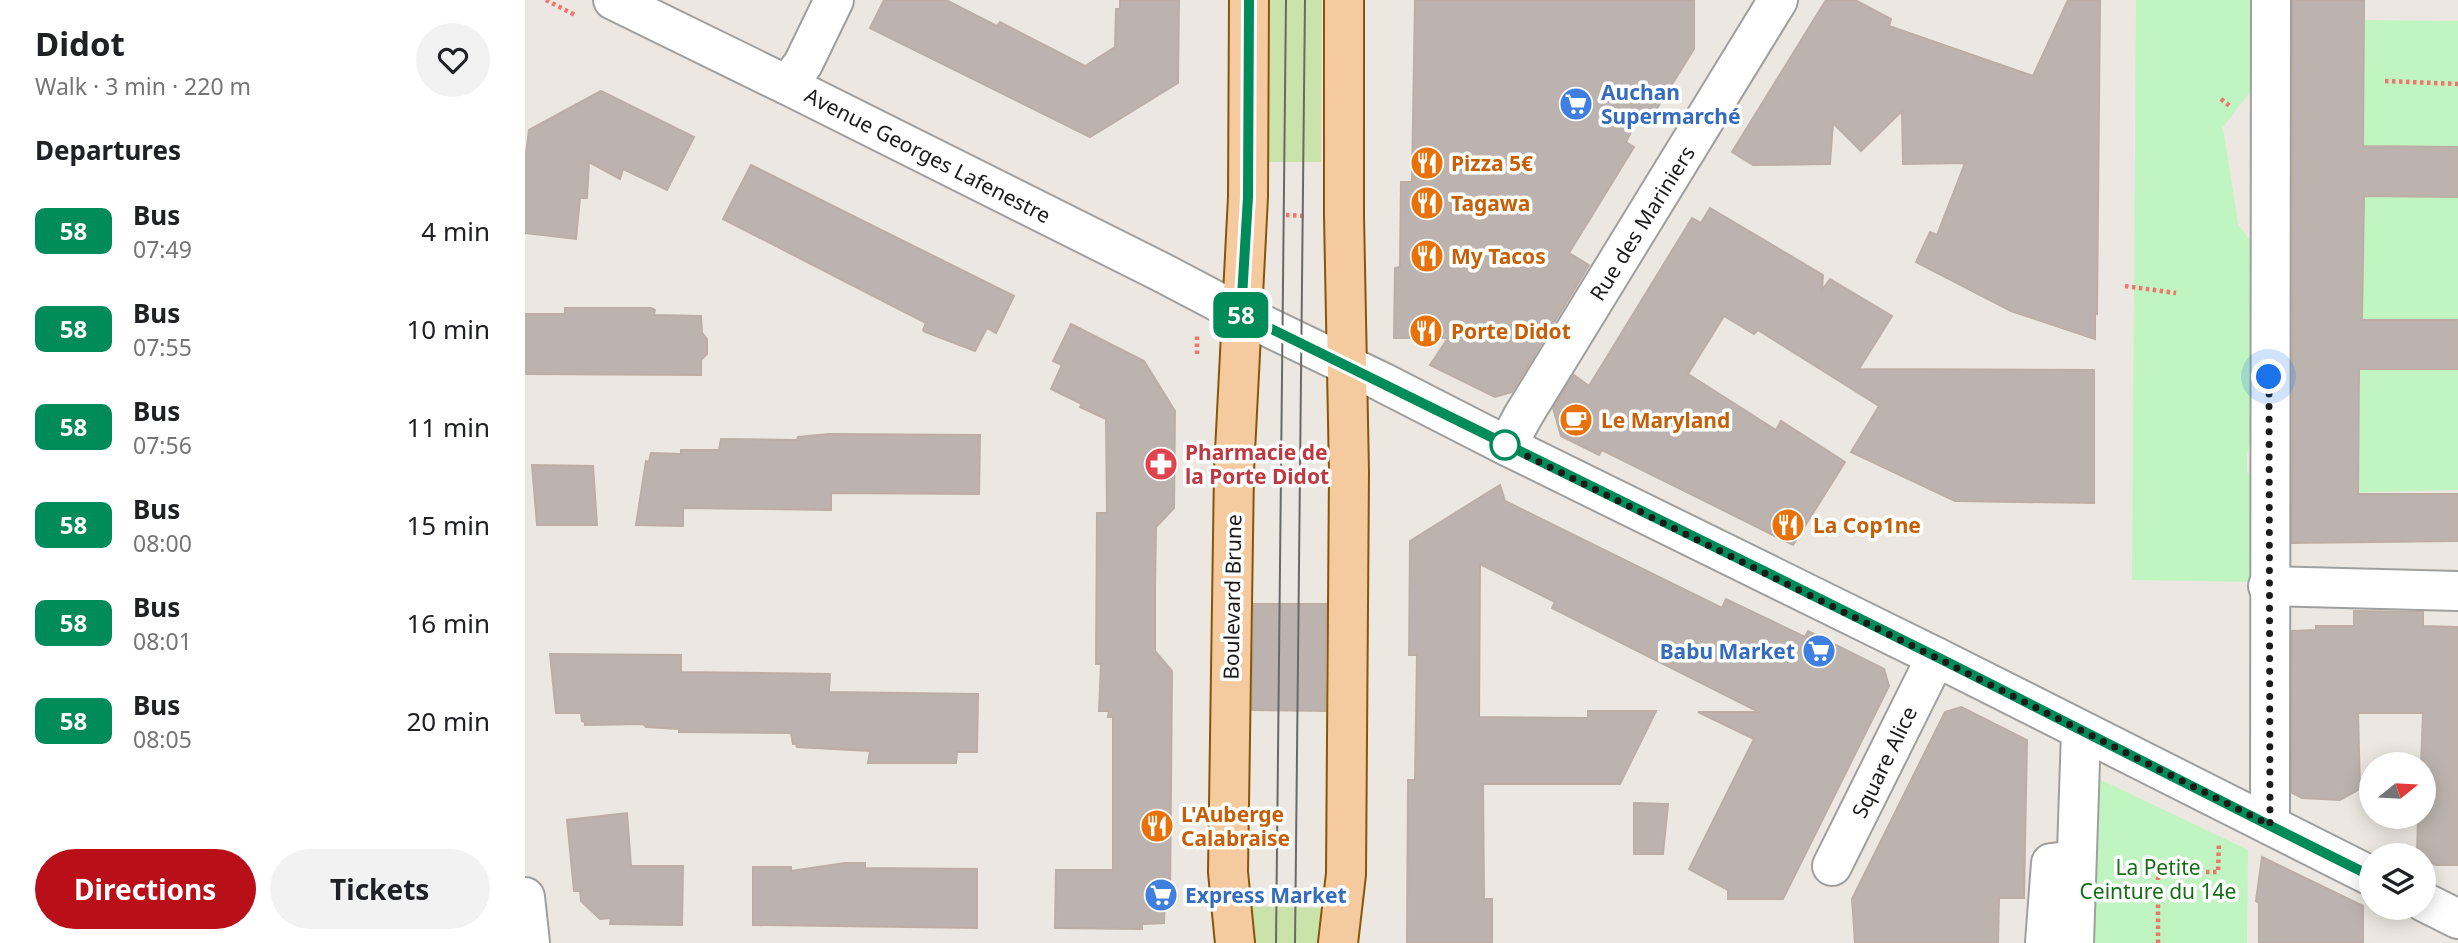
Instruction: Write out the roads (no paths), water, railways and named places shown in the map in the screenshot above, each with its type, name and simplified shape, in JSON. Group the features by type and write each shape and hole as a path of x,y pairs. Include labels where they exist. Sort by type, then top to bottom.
{"main road":[{"name":"Boulevard Brune","path":"1235,943 1228,872 1234,471 1248,197 1249,0"},
{"path":"1338,943 1346,874 1349,472 1344,0"}],"street":[{"name":"Avenue Georges Lafenestre","path":"613,0 2359,870"},
{"path":"787,85 803,64 834,0"},
{"name":"Rue des Mariniers","path":"1507,446 1778,0"},
{"path":"2270,0 2270,825"},
{"path":"2269,586 2458,591"},
{"name":"Square Alice","path":"1832,866 1935,657"},
{"path":"2074,943 2081,731"},
{"path":"2045,943 2051,863 2077,859"},
{"path":"525,897 530,943"},
{"path":"2436,908 2458,919"}],"tram line":[{"path":"1276,943 1286,0"},
{"path":"1295,943 1305,0"}],"place":[{"name":"Auchan Supermarché","path":"1576,104"},
{"name":"Pizza 5€","path":"1427,163"},
{"name":"Tagawa","path":"1427,203"},
{"name":"My Tacos","path":"1427,256"},
{"name":"Porte Didot","path":"1426,331"},
{"name":"Le Maryland","path":"1576,420"},
{"name":"Pharmacie de la Porte Didot","path":"1161,464"},
{"name":"La Cop1ne","path":"1788,525"},
{"name":"Babu Market","path":"1819,651"},
{"name":"L'Auberge Calabraise","path":"1157,826"},
{"name":"Express Market","path":"1161,895"}],"park label":[{"name":"La Petite Ceinture du 14e","path":"2158,879"}]}
